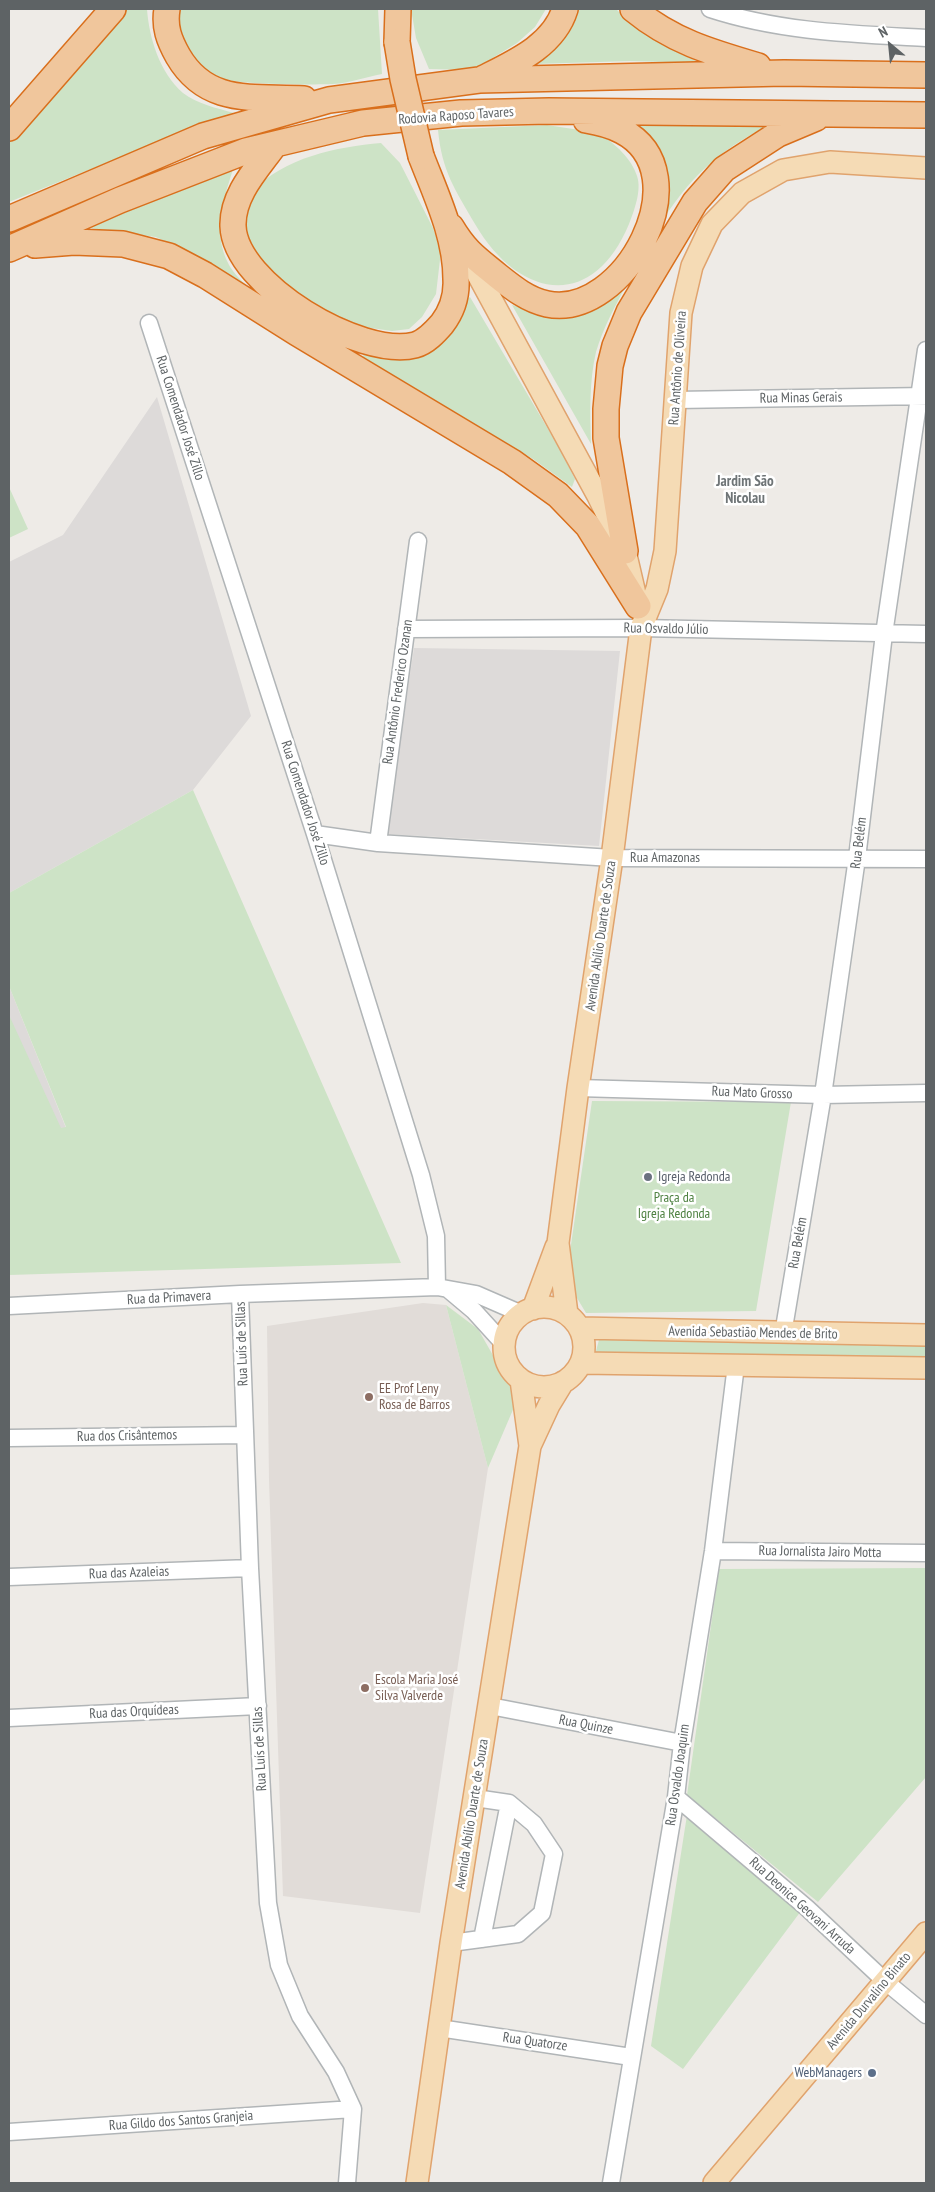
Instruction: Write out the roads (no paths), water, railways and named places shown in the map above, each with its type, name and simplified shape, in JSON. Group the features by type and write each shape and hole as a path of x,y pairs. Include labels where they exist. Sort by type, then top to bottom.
{"highway":[{"path":"9,128 113,9"},
{"path":"167,9 167,35 186,69 200,82 214,91 242,96 329,100"},
{"path":"275,144 242,190 233,226 236,243 246,263 265,284 339,332 364,341 391,347 416,345 438,329 448,317 454,302 457,280 452,244 444,214 421,156 403,79 397,42 398,9"},
{"path":"479,80 506,67 550,37 561,21 565,9"},
{"path":"633,9 653,26 687,44 784,73"},
{"path":"9,219 203,136 329,100 479,80 784,73 926,76"},
{"path":"444,214 464,249 524,296 548,304 573,304 603,291 616,279 642,242 653,216 657,182 650,159 623,131 604,124 550,111"},
{"name":"Rodovia Raposo Tavares","path":"12,248 205,166 275,144 363,123 461,113 550,111 926,115"},
{"path":"625,551 606,438 606,409 610,366 615,346 629,312 695,202 724,169 778,134 825,114"},
{"path":"12,248 74,242 123,244 169,256 205,275 297,333 512,462 558,495 588,526 640,617"}],"main road":[{"name":"Rua Antônio de Oliveira","path":"640,617 657,588 665,552 681,313 692,266 712,224 742,192 783,170 830,162 926,168"},
{"path":"464,249 598,496 625,551 640,617"},
{"name":"Avenida Abílio Duarte de Souza","path":"527,1311 558,1242 578,1088 612,858 640,617"},
{"name":"Avenida Abílio Duarte de Souza","path":"558,1242 574,1321"},
{"path":"550,1307 574,1321 584,1340 584,1352 581,1363 574,1374 563,1382 549,1387 535,1386 521,1380 508,1364 504,1344 507,1332 527,1311 550,1307"},
{"name":"Avenida Sebastião Mendes de Brito","path":"574,1321 783,1334 926,1335"},
{"path":"581,1363 926,1368"},
{"name":"Avenida Abílio Duarte de Souza","path":"521,1380 530,1446"},
{"name":"Avenida Abílio Duarte de Souza","path":"417,2183 451,1943 530,1446 549,1405 563,1382"},
{"name":"Avenida Durvalino Binato","path":"714,2183 926,1933"}],"street":[{"path":"710,9 771,25 816,31 926,38"},
{"name":"Rua Comendador José Zillo","path":"149,323 315,834 421,1175 436,1236 443,1289"},
{"name":"Rua Belém","path":"783,1334 824,1095 857,858 884,634 923,396 926,350"},
{"name":"Rua Minas Gerais","path":"676,400 923,396"},
{"name":"Rua Antônio Frederico Ozanan","path":"378,843 418,541"},
{"name":"Rua Osvaldo Júlio","path":"406,629 640,617 884,634 926,634"},
{"name":"Rua Amazonas","path":"315,834 378,843 612,858 857,858 926,860"},
{"name":"Rua Mato Grosso","path":"578,1088 824,1095 926,1093"},
{"path":"443,1289 474,1311 504,1344"},
{"name":"Rua da Primavera","path":"9,1306 240,1294 443,1289 476,1294 527,1311"},
{"name":"Rua Luís de Sillas","path":"240,1294 250,1568 268,1903 278,1965 300,2016 336,2072 353,2110 347,2183"},
{"name":"Rua Osvaldo Joaquim","path":"611,2183 676,1797 682,1743 714,1551 736,1365"},
{"name":"Rua dos Crisântemos","path":"9,1438 246,1434"},
{"name":"Rua Jornalista Jairo Motta","path":"714,1551 926,1553"},
{"name":"Rua das Azaleias","path":"9,1577 250,1568"},
{"name":"Rua das Orquídeas","path":"9,1718 258,1706"},
{"name":"Rua Quinze","path":"490,1706 682,1743"},
{"name":"Rua Deonice Geovani Arruda","path":"676,1797 807,1908 886,1982 926,2015"},
{"path":"451,1943 518,1934 542,1913 554,1854 534,1824 509,1803 475,1798"},
{"path":"482,1939 509,1803"},
{"name":"Rua Quatorze","path":"438,2028 632,2057"},
{"name":"Rua Gildo dos Santos Granjeia","path":"9,2132 353,2110"}],"place":[{"name":"Igreja Redonda","path":"648,1177"},
{"name":"EE Prof Leny Rosa de Barros","path":"369,1397"},
{"name":"Escola Maria José Silva Valverde","path":"365,1688"},
{"name":"WebManagers","path":"872,2073"}],"district":[{"name":"Jardim São Nicolau","path":"745,490"}],"park label":[{"name":"Praça da Igreja Redonda","path":"674,1206"}]}
